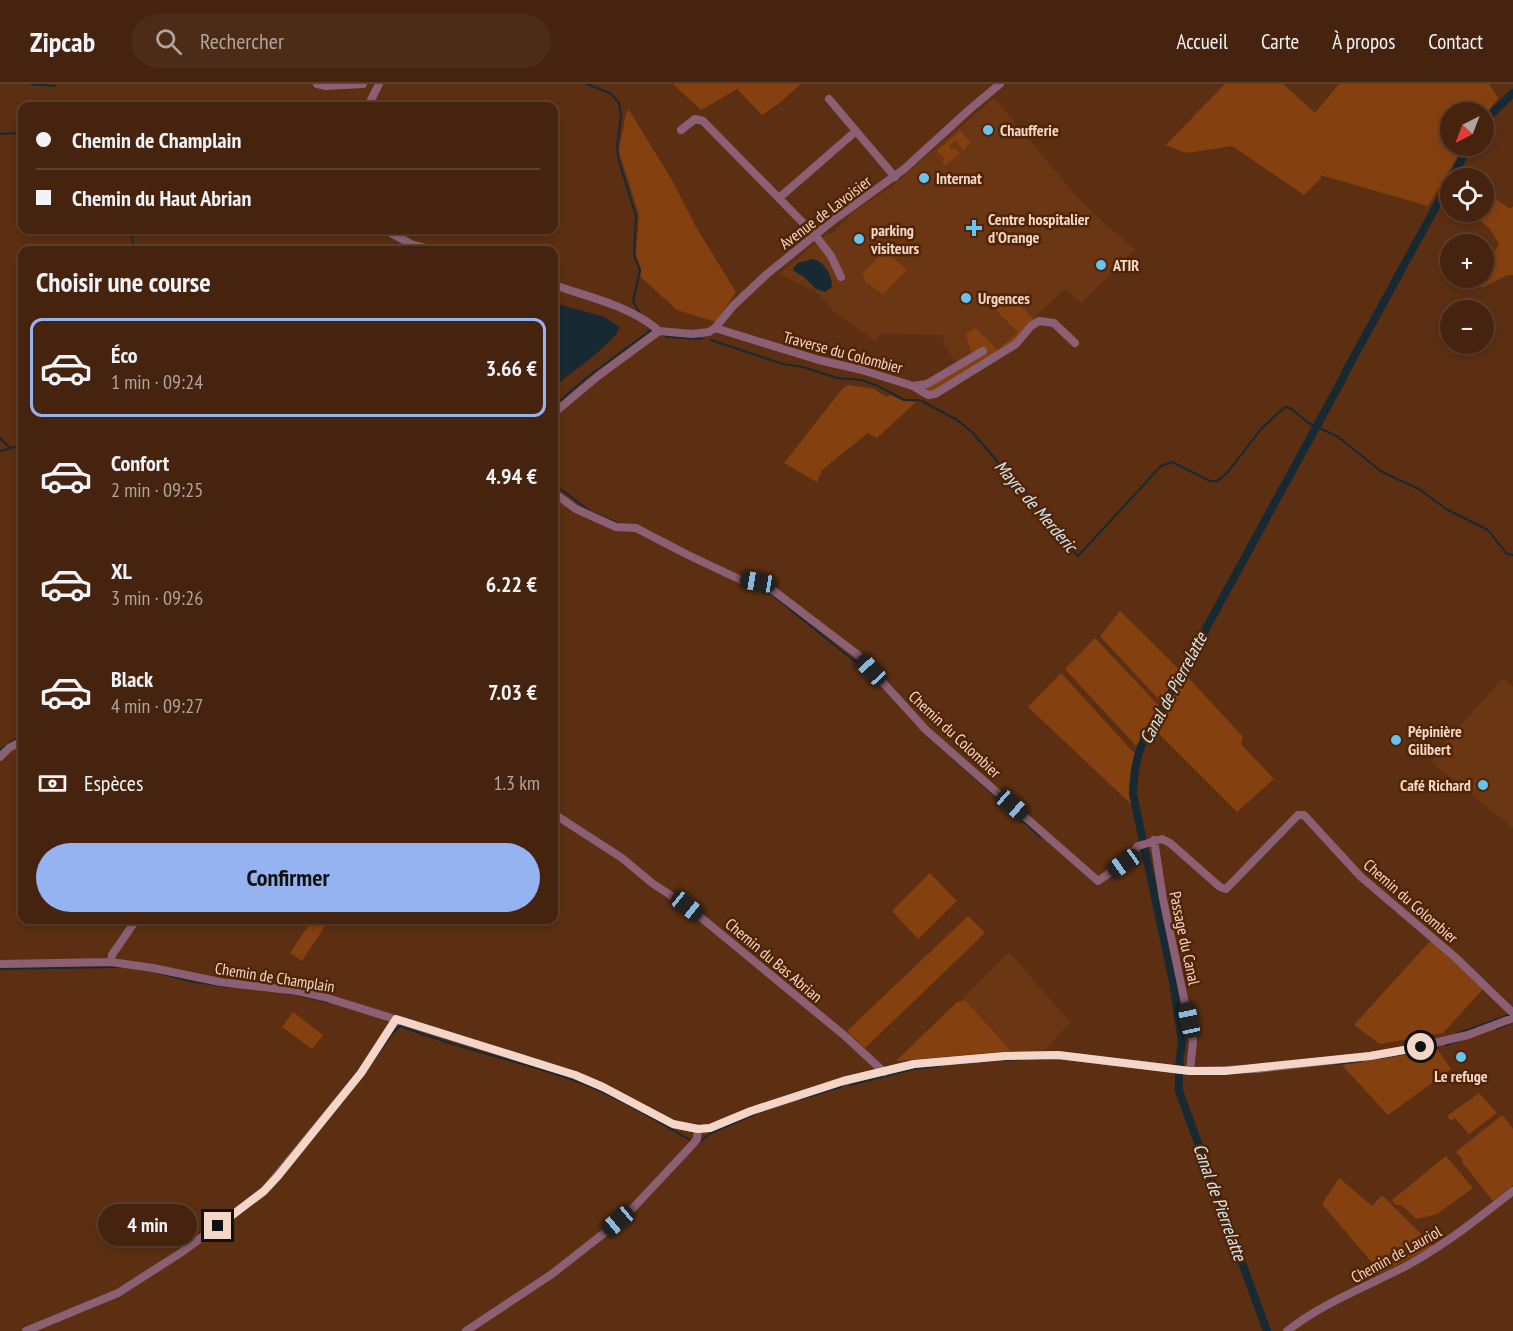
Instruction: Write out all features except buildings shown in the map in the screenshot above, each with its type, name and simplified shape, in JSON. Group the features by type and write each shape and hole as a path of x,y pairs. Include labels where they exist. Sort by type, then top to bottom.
{"street":[{"path":"317,84 326,86 363,84"},
{"path":"370,102 380,84"},
{"name":"Avenue de Lavoisier","path":"716,328 733,306 766,274 895,177 1000,84"},
{"path":"829,99 895,177"},
{"path":"681,130 695,119 703,121 815,235 831,256 841,277"},
{"path":"778,198 856,131"},
{"path":"392,234 417,246"},
{"path":"558,286 598,300 644,320 658,332 692,334 709,332 716,328"},
{"name":"Traverse du Colombier","path":"716,328 913,386 928,395 935,394 1016,344 1039,321 1054,323 1075,343"},
{"path":"558,410 598,376 658,332"},
{"path":"913,386 927,384 983,351"},
{"name":"Chemin du Colombier","path":"558,496 576,509 616,527 636,528 741,580 758,582 770,588 858,656 926,730 1098,880 1124,863 1148,842 1162,839 1170,843 1220,887 1226,889 1286,827 1299,815 1304,815 1360,876 1455,957 1513,1015"},
{"path":"0,757 18,743"},
{"name":"Chemin du Bas Abrian","path":"558,817 622,858 652,883 687,906 848,1038 884,1072"},
{"name":"Passage du Canal","path":"1148,842 1159,878 1193,1041 1190,1071"},
{"path":"111,962 112,955 133,924"},
{"name":"Chemin de Champlain","path":"0,964 111,962 220,982 298,991 351,1004 575,1075 673,1124 698,1129 710,1128 751,1111 843,1081 914,1064 1035,1055 1106,1059 1190,1071 1257,1069 1370,1056 1448,1040 1500,1024 1513,1015"},
{"path":"26,1331 118,1293 182,1252 264,1191 361,1073 396,1019"},
{"path":"466,1331 552,1274 633,1208 697,1139 698,1129"},
{"name":"Chemin de Lauriol","path":"1287,1331 1324,1308 1410,1264 1456,1236 1513,1191"}],"shaded area":[{"path":"673,84 801,84 762,115 737,89 701,110"},
{"path":"1225,84 1283,84 1315,113 1339,84 1489,84 1498,98 1494,103 1440,102 1440,156 1458,156 1451,168 1440,168 1440,186 1428,206 1320,175 1321,178 1304,195 1232,146 1186,153 1166,145"},
{"name":"Centre hospitalier d'Orange","path":"994,98 1075,194 1095,215 1135,249 1081,303 1065,289 998,352 957,364 942,341 946,337 942,335 881,334 875,341 835,313 818,293 779,274 828,233 832,234 855,211 891,187"},
{"path":"629,110 736,292 716,322 677,310 641,277 636,255 639,215 619,151 626,113"},
{"path":"960,131 971,142 963,150 955,140 949,147 952,150 955,148 960,154 945,165 942,162 945,159 937,151"},
{"path":"1494,198 1509,208 1513,207 1513,275 1507,275 1494,282 1494,252 1499,244 1490,229 1482,222 1494,222"},
{"path":"883,252 907,270 883,294 866,282 862,274"},
{"path":"1013,299 1035,322 1016,343 935,393 925,390 973,359 966,334 975,328 998,350 1018,332 994,308 998,306 1004,308"},
{"path":"848,385 874,389 886,397 891,395 903,401 916,402 877,438 868,433 822,470 817,482 784,463 843,388"},
{"path":"1120,611 1179,669 1162,703 1100,636"},
{"path":"1095,638 1162,709 1136,746 1065,669"},
{"path":"1061,673 1135,754 1131,770 1131,804 1028,707"},
{"path":"1186,675 1243,737 1241,744 1274,779 1237,812 1153,728"},
{"path":"1503,678 1513,687 1513,828 1432,763 1436,753"},
{"path":"930,873 957,901 918,939 892,911"},
{"path":"968,916 985,933 865,1048 847,1031"},
{"path":"309,924 326,924 302,961 290,953"},
{"path":"1431,940 1484,988 1443,1033 1380,1044 1354,1025"},
{"path":"1009,952 1070,1022 1044,1051 1011,1051 963,998"},
{"path":"965,1000 1011,1051 896,1061 957,1002"},
{"path":"293,1012 323,1035 312,1049 282,1027"},
{"path":"1437,1049 1451,1069 1388,1115 1342,1065"},
{"path":"1479,1093 1497,1113 1469,1134 1455,1118 1451,1121 1447,1116"},
{"path":"1502,1115 1513,1129 1513,1185 1493,1201 1456,1152"},
{"path":"1446,1156 1473,1188 1437,1214 1417,1219 1401,1205 1396,1205 1392,1200"},
{"path":"1339,1178 1372,1206 1382,1195 1433,1246 1381,1273 1322,1204"}],"water":[{"path":"813,259 824,266 831,278 832,287 825,292 816,289 794,271 793,268 798,263"},
{"path":"558,304 602,316 620,327 601,349 558,384"}],"waterway":[{"path":"31,84 55,86"},
{"path":"587,84 610,93 619,103 621,118 617,145 618,158 636,216 634,255 640,270 633,302 641,315"},
{"name":"Canal de Pierrelatte","path":"1494,111 1513,93"},
{"path":"0,134 18,135"},
{"name":"Canal de Pierrelatte","path":"1457,168 1464,156"},
{"name":"Canal de Pierrelatte","path":"1345,373 1440,199"},
{"path":"132,234 133,246"},
{"name":"Mayre de Merderic","path":"558,403 585,379 651,330"},
{"name":"Mayre de Merderic","path":"662,334 668,337 702,339"},
{"name":"Mayre de Merderic","path":"711,340 783,364 803,367 837,378 862,380 904,400 919,400"},
{"name":"Canal de Pierrelatte","path":"1179,1065 1182,1042 1173,982 1133,794 1137,759 1149,729 1343,378"},
{"name":"Mayre de Merderic","path":"922,401 957,420 972,432 1017,484 1024,489 1040,513 1078,556 1161,466 1172,462 1210,481 1217,481 1227,473 1262,428 1285,407 1290,408 1310,424 1337,436 1382,472 1419,489 1446,509 1488,530 1507,554 1513,555"},
{"path":"0,438 10,448"},
{"name":"Mayre de Merderic","path":"0,451 18,446"},
{"path":"558,487 591,512 620,524"},
{"path":"747,585 770,593 868,672"},
{"path":"0,750 18,738"},
{"path":"936,743 999,799"},
{"path":"1006,805 1040,837"},
{"path":"0,969 120,967"},
{"path":"155,972 190,981 229,987"},
{"path":"285,993 293,994"},
{"path":"299,995 328,1002"},
{"path":"1456,1034 1509,1015"},
{"path":"1497,1029 1508,1024"},
{"path":"368,1068 400,1026 587,1085 690,1140"},
{"path":"1446,1045 1457,1041"},
{"path":"1380,1058 1437,1048"},
{"path":"997,1060 1022,1059"},
{"path":"1336,1064 1361,1061"},
{"path":"850,1085 913,1069 938,1066"},
{"name":"Canal de Pierrelatte","path":"1179,1073 1179,1091 1267,1331"},
{"path":"1199,1074 1244,1073"},
{"path":"800,1099 841,1087"},
{"path":"699,1142 711,1133 757,1113"}],"place":[{"name":"Chaufferie","path":"988,130"},
{"name":"Internat","path":"924,178"},
{"name":"Centre hospitalier d'Orange","path":"974,228"},
{"name":"parking visiteurs","path":"859,239"},
{"name":"ATIR","path":"1101,265"},
{"name":"Urgences","path":"966,298"},
{"name":"Pépinière Gilibert","path":"1396,740"},
{"name":"Café Richard","path":"1483,785"},
{"name":"Le refuge","path":"1461,1057"}],"route":[{"path":"218,1226 264,1191 278,1176 361,1073 396,1019 575,1075 673,1124 698,1129 710,1128 751,1111 843,1081 914,1064 1005,1056 1058,1055 1106,1059 1190,1071 1225,1071 1370,1056 1421,1047"}]}
